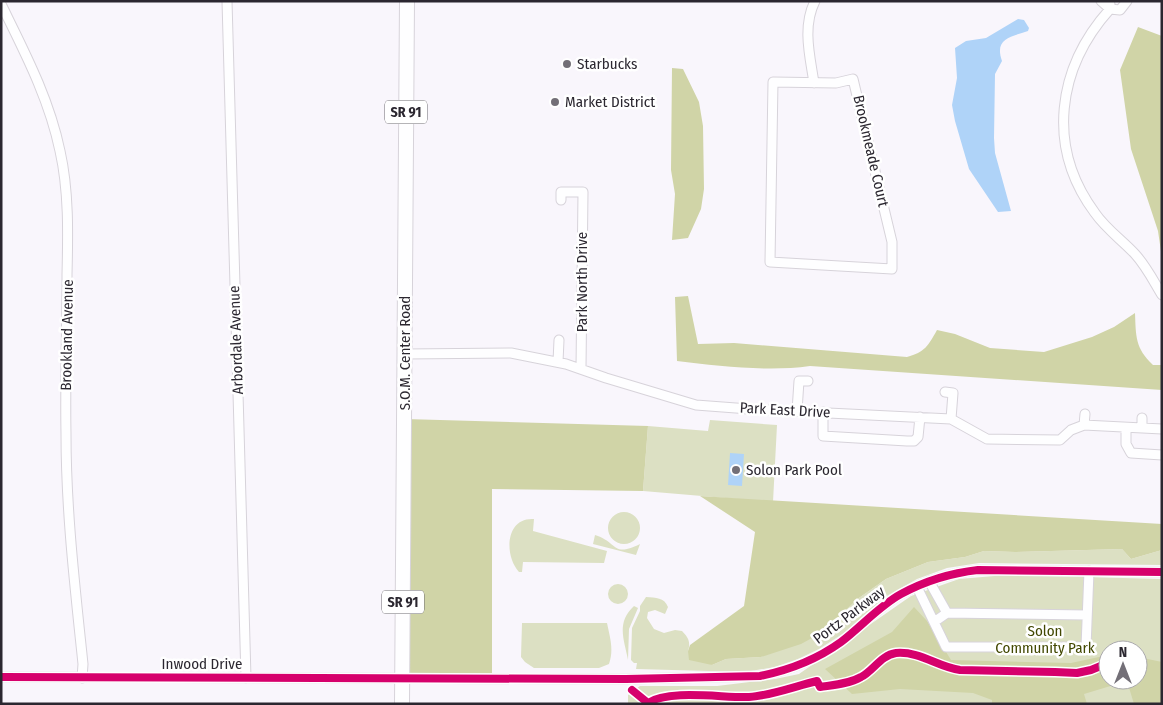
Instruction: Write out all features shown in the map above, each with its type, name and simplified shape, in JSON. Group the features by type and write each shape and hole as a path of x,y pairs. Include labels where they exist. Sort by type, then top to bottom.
{"main road":[{"name":"S.O.M. Center Road","path":"402,704 406,354 406,1"}],"street":[{"name":"Arbordale Avenue","path":"227,1 246,678"},
{"path":"814,83 808,27 815,1"},
{"path":"1101,1 1120,10 1127,1"},
{"name":"Brookland Avenue","path":"1,4 36,76 53,122 61,153 66,196 68,242 66,435 68,502 83,664 82,678"},
{"path":"1110,5 1085,40 1071,72 1064,108 1063,128 1066,146 1071,168 1084,198 1105,226 1148,269 1162,295"},
{"name":"Brookmeade Court","path":"854,79 892,242 892,269 770,262 773,82 814,83 836,83 854,79"},
{"name":"Park North Drive","path":"561,200 561,192 583,192 581,370"},
{"path":"558,362 559,340"},
{"name":"Park East Drive","path":"406,354 511,353 558,362 696,404 951,419 987,439 1060,440 1071,430 1084,425"},
{"path":"797,411 799,381 808,381"},
{"path":"945,392 953,392 951,419"},
{"path":"822,412 823,436 907,442 914,441 918,437 920,417"},
{"path":"1085,414 1084,425 1162,429"},
{"path":"1142,418 1142,428"},
{"path":"1126,428 1126,444 1131,453 1162,454"},
{"name":"Portz Parkway","path":"402,678 626,679 760,676 800,666 821,655 841,642 900,595 929,581 957,572 978,570 1162,572"},
{"path":"916,587 946,647 1086,647 1089,571"},
{"path":"929,581 947,614"},
{"path":"934,622 947,614 1088,615"},
{"name":"Inwood Drive","path":"1,677 402,678"}],"green space":[{"path":"1138,27 1162,36 1162,258 1158,231 1131,149 1120,70"},
{"path":"672,68 683,69 699,102 703,126 704,189 701,209 688,238 672,240 675,194 671,170"},
{"path":"688,296 698,344 734,343 907,357 925,348 937,330 955,334 990,348 1044,352 1092,337 1114,327 1135,313 1136,335 1143,353 1153,365 1162,365 1162,390 810,366 761,368 677,361 675,297"},
{"path":"405,419 648,426 643,491 492,489 492,678 402,678"},
{"path":"710,420 777,425 773,502 643,491 648,426 708,431"},
{"path":"700,496 1162,524 1162,550 1131,559 1122,549 984,551 965,557 928,562 886,579 856,600 823,632 801,644 761,657 726,659 712,665 689,660 688,651 690,645 744,606 755,532"},
{"path":"624,512 636,516 640,528 636,540 624,544 612,540 608,528 612,516"},
{"path":"534,519 533,531 607,551 604,563 523,562 522,572 519,572 511,557 510,539 517,524 524,520"},
{"path":"595,535 620,549 631,548 640,544 636,555 593,544"},
{"path":"1122,549 1131,559 1162,550 1162,565 979,563 947,568 917,579 885,597 844,633 819,649 775,667 745,672 636,669 637,663 631,660 632,628 640,611 640,606 646,597 662,600 668,607 665,614 655,610 648,612 647,618 654,629 664,633 675,630 682,631 688,640 688,651 712,665 726,659 761,657 856,600 886,579 928,562 965,557 984,551"},
{"name":"Solon Community Park","path":"1006,575 1162,579 1162,704 628,704 628,695 640,686 717,686 799,674 911,596 959,579"},
{"path":"618,584 625,587 628,594 625,601 618,604 611,601 608,594 611,587"},
{"path":"634,606 638,608 629,629 628,660 623,638 623,625 628,612"},
{"path":"914,607 927,621 951,660 1071,663 1098,657 1098,690 1084,694 1087,704 992,704 992,700 973,693 900,689 852,694 825,669 892,632"},
{"path":"522,623 607,623 611,648 609,664 599,668 534,668 521,657"},
{"path":"1148,659 1162,662 1162,704 1134,704 1130,690 1148,690"}],"water":[{"path":"1018,19 1024,20 1029,28 1028,31 1010,37 1002,43 1000,53 1002,61 995,74 995,153 1011,211 998,212 969,169 955,121 952,105 957,78 955,48 966,41 986,38"},
{"name":"Solon Park Pool","path":"730,453 744,454 742,486 728,485"}],"cycle path":[{"path":"1,677 626,679 760,676 782,671 822,654 841,642 893,599 919,585 948,575 978,570 1162,572"},
{"path":"632,690 648,703 669,696 682,695 757,696 817,681 820,687 851,681 865,674 881,660 896,653 913,654 960,670 1077,673 1098,667"}],"place":[{"name":"Starbucks","path":"567,64"},
{"name":"Market District","path":"555,102"},
{"name":"Solon Park Pool","path":"736,470"}]}
